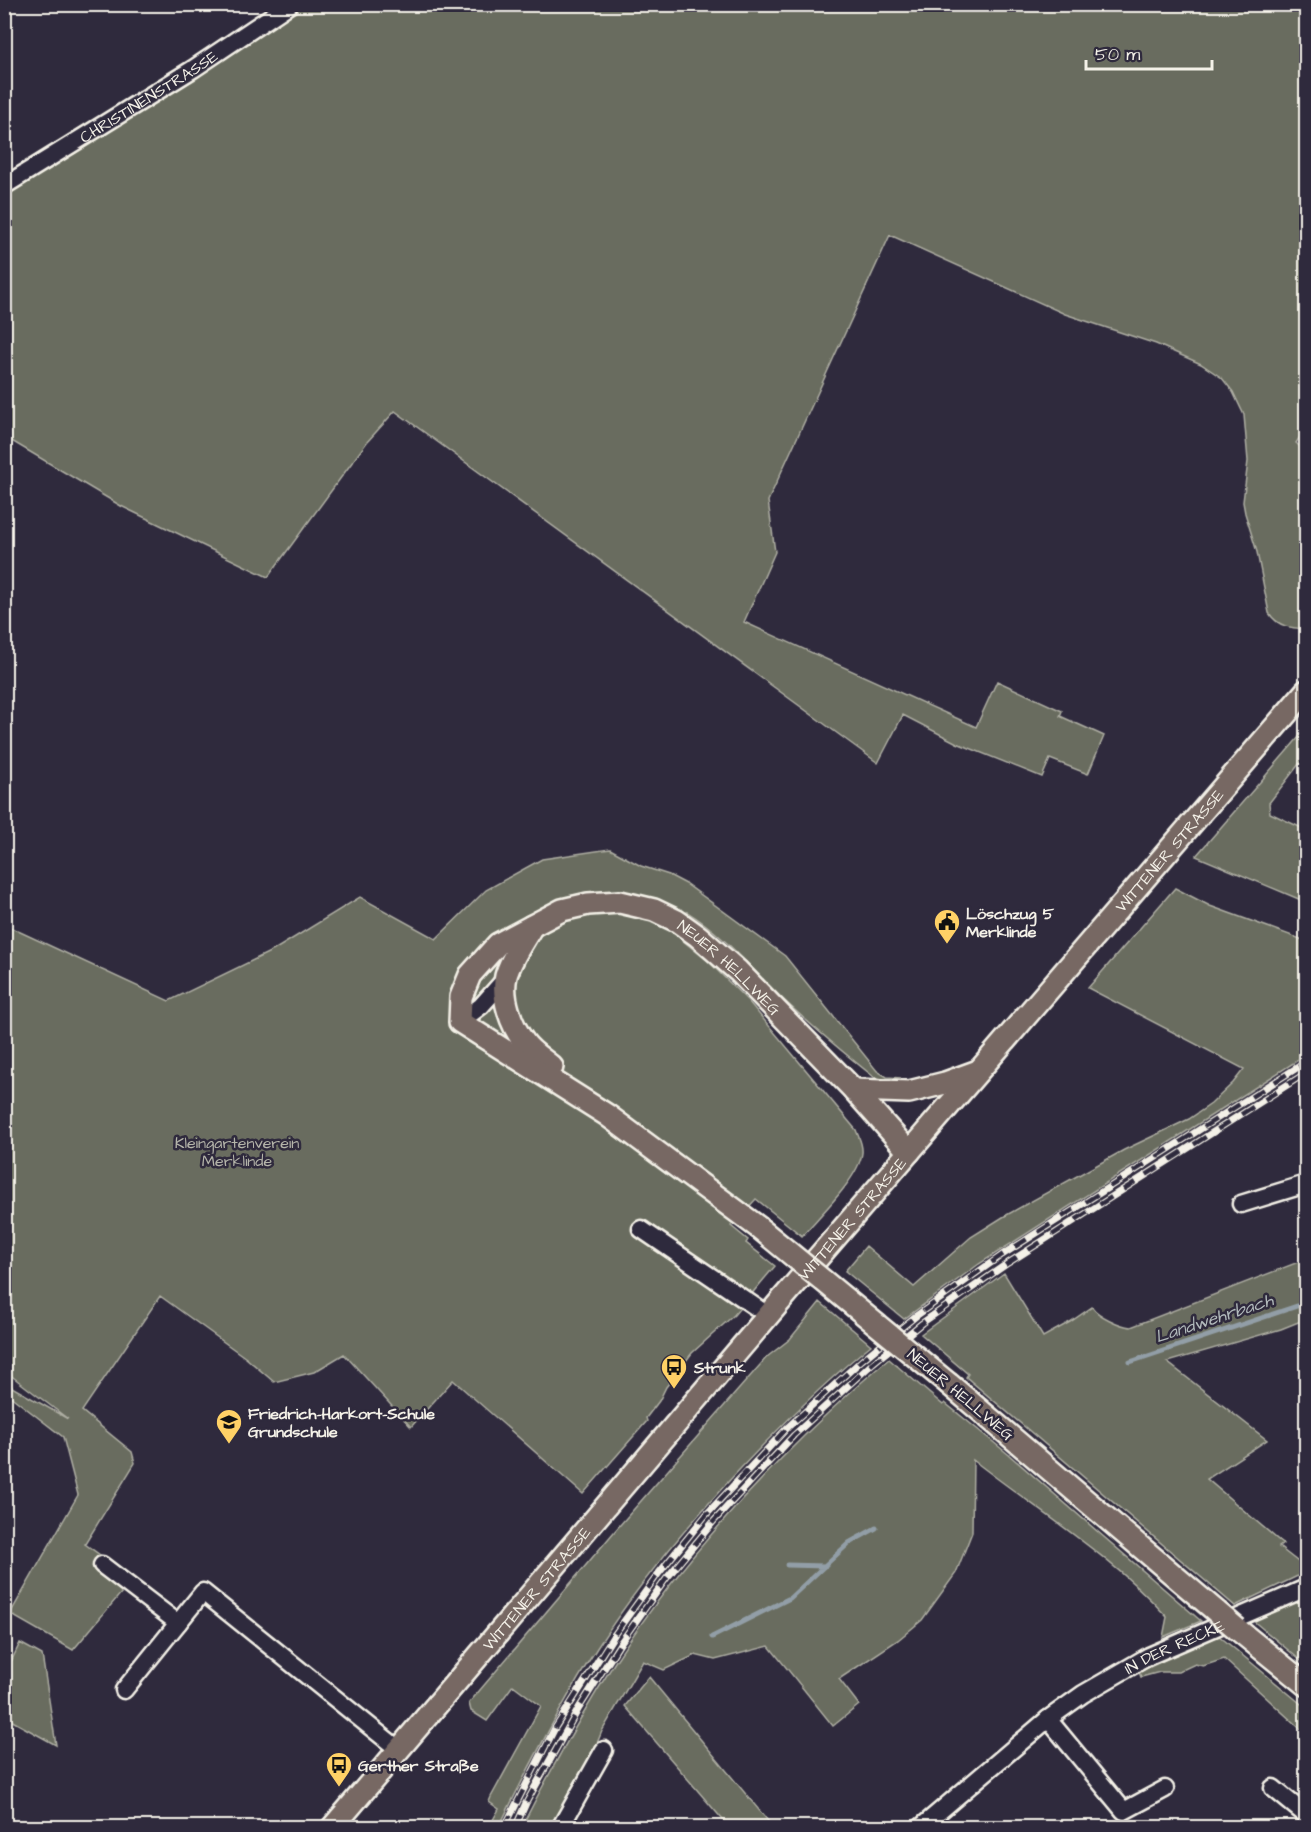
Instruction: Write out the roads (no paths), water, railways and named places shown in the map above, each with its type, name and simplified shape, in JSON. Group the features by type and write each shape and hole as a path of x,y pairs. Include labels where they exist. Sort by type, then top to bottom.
{"main road":[{"name":"WITTENER STRASSE","path":"332,1827 1306,691"},
{"name":"NEUER HELLWEG","path":"909,1152 854,1090 738,971 698,936 677,921 654,910 620,902 588,904 562,910 498,944 470,975 461,997 460,1022 607,1115 758,1227 949,1384 1306,1685"},
{"name":"NEUER HELLWEG","path":"533,925 514,956 506,978 506,1000 512,1021 525,1043 607,1115"},
{"path":"854,1090 909,1092 979,1071"}],"street":[{"name":"CHRISTINENSTRASSE","path":"4,186 194,69 290,4"},
{"path":"460,1022 481,1006 506,978"},
{"path":"1241,1204 1306,1184"},
{"path":"642,1229 769,1316"},
{"path":"102,1565 178,1623"},
{"name":"IN DER RECKE","path":"920,1827 1048,1719 1083,1694 1149,1656 1306,1587"},
{"path":"124,1690 203,1592 398,1749"},
{"path":"1048,1719 1124,1811 1165,1789"},
{"path":"560,1827 604,1750"},
{"path":"1273,1788 1306,1815"}],"waterway":[{"name":"Landwehrbach","path":"1130,1362 1306,1303"},
{"name":"Landwehrbach","path":"712,1637 790,1598 849,1543 876,1528"},
{"path":"787,1565 825,1566"}],"railway":[{"path":"504,1828 555,1728 614,1635 659,1573 706,1515 788,1427 862,1360 916,1316 1002,1255 1306,1062"},
{"path":"515,1828 526,1803 579,1708 621,1642 666,1579 714,1521 794,1435 873,1363 922,1323 1008,1263 1306,1073"}],"place":[{"name":"Löschzug 5 Merklinde","path":"947,945"},
{"name":"Strunk","path":"674,1390"},
{"name":"Friedrich-Harkort-Schule Grundschule","path":"229,1445"},
{"name":"Gerther Straße","path":"339,1788"}],"park label":[{"name":"Kleingartenverein Merklinde","path":"237,1151"}]}
